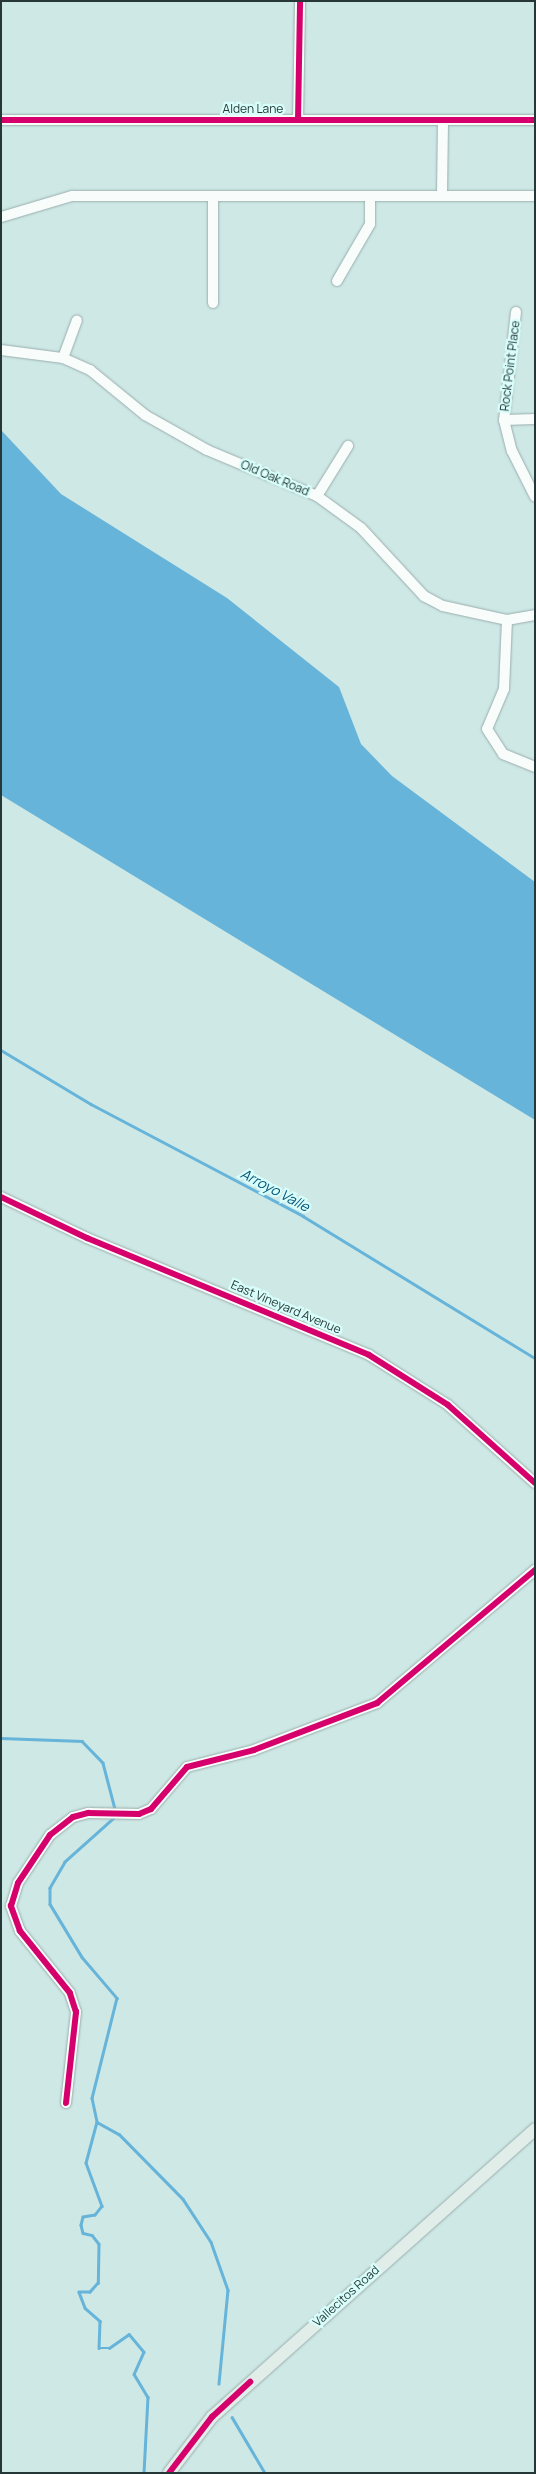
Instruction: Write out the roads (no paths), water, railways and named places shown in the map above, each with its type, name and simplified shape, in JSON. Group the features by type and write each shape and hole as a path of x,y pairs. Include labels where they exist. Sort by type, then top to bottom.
{"main road":[{"name":"Vallecitos Road","path":"169,2473 212,2417 535,2130"}],"street":[{"path":"298,120 300,1"},
{"name":"Alden Lane","path":"1,120 535,120"},
{"path":"442,194 443,121"},
{"path":"1,217 72,196 370,196 442,194 535,196"},
{"path":"213,196 213,303"},
{"path":"337,281 370,224 370,196"},
{"name":"Rock Point Place","path":"504,420 516,312"},
{"path":"64,358 77,320"},
{"name":"Old Oak Road","path":"1,350 64,358 90,370 145,415 207,450 317,496 361,528 424,596 443,606 507,620 535,615"},
{"path":"535,419 504,420 512,450 535,497"},
{"path":"317,496 348,446"},
{"path":"507,620 504,689 487,729 503,754 535,767"},
{"name":"East Vineyard Avenue","path":"1,1197 87,1238 369,1355 448,1405 535,1483"},
{"path":"66,2103 76,2012 70,1993 20,1931 11,1906 18,1883 50,1835 73,1817 88,1813 140,1814 151,1809 187,1767 254,1750 377,1704 535,1570"}],"water":[{"path":"1,430 61,494 227,598 339,687 361,744 392,776 535,882 535,1120 1,795"}],"waterway":[{"name":"Arroyo Valle","path":"1,1050 91,1104 303,1216 535,1358"},
{"path":"1,1738 82,1741 103,1763 115,1809"},
{"path":"114,1818 65,1862 50,1888 50,1904 82,1957 117,1998 92,2098 97,2122 86,2163 102,2206 95,2215 83,2217 81,2225 83,2233 92,2235 99,2244 98,2283 90,2292 79,2292 85,2308 100,2321 99,2348 109,2348 129,2334 144,2352 134,2374 148,2397 144,2473"},
{"path":"97,2122 119,2134 183,2199 211,2242 228,2290 219,2384"},
{"path":"232,2417 265,2473"}]}
